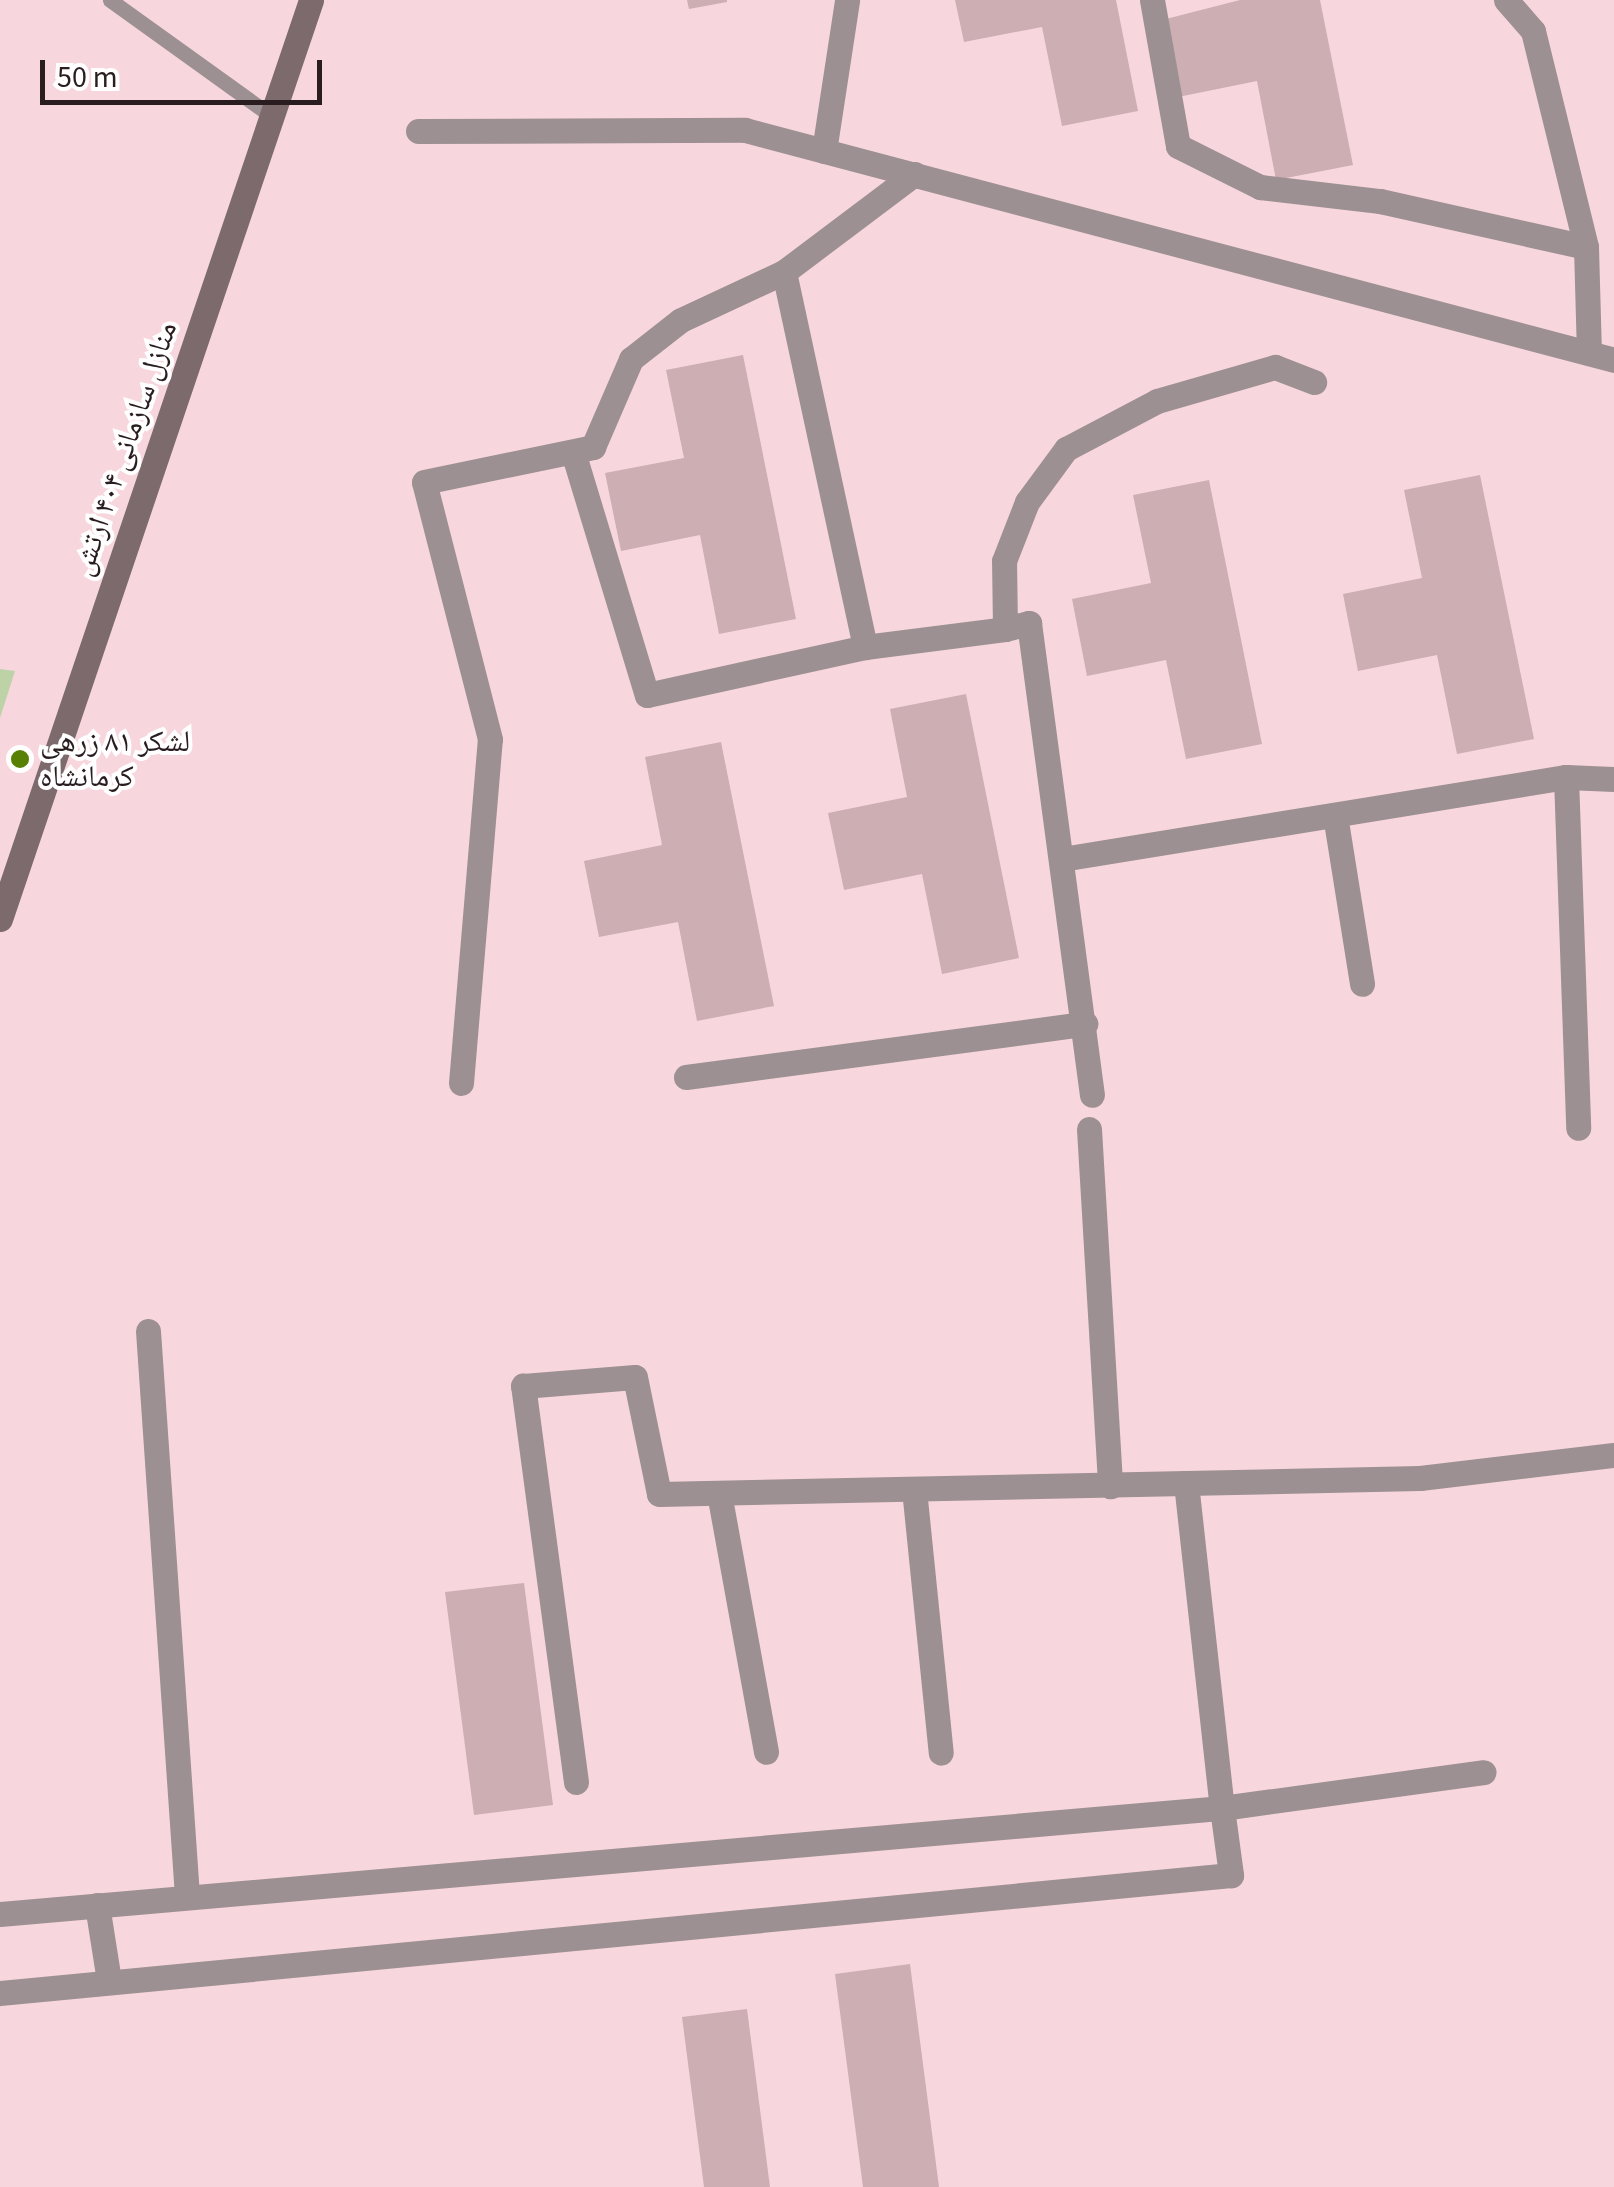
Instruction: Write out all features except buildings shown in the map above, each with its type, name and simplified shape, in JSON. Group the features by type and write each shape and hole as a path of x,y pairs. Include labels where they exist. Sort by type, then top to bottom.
{"street":[{"name":"منازل سازمانی ۴۰۴ ارتش","path":"0,919 311,0"},
{"path":"824,151 847,0"},
{"path":"1152,0 1178,146 1260,188 1380,201 1586,246"},
{"path":"418,131 745,130 1601,357 1586,246 1533,31 1506,0"},
{"path":"461,1083 490,740 424,482 593,448 631,358 681,320 784,272 914,174"},
{"path":"784,272 865,647"},
{"path":"1005,629 1004,561 1027,502 1066,450 1157,400 1275,367 1314,382"},
{"path":"573,452 646,695 865,647 1029,623 1092,1095"},
{"path":"1062,859 1566,776 1614,779"},
{"path":"1566,776 1578,1128"},
{"path":"1336,815 1362,984"},
{"path":"686,1077 1085,1024"},
{"path":"1089,1129 1110,1486"},
{"path":"148,1331 187,1896"},
{"path":"576,1782 524,1386 635,1377 659,1494 1420,1478 1614,1455"},
{"path":"0,1993 1231,1874 1186,1483"},
{"path":"914,1488 941,1753"},
{"path":"719,1493 766,1752"},
{"path":"0,1914 1222,1808 1484,1772"},
{"path":"97,1905 109,1981"}],"lane":[{"path":"110,0 273,117"}],"green space":[{"path":"0,669 15,671 0,718"}],"place":[{"name":"لشکر ۸۱ زرهی کرمانشاه","path":"20,759"}]}
